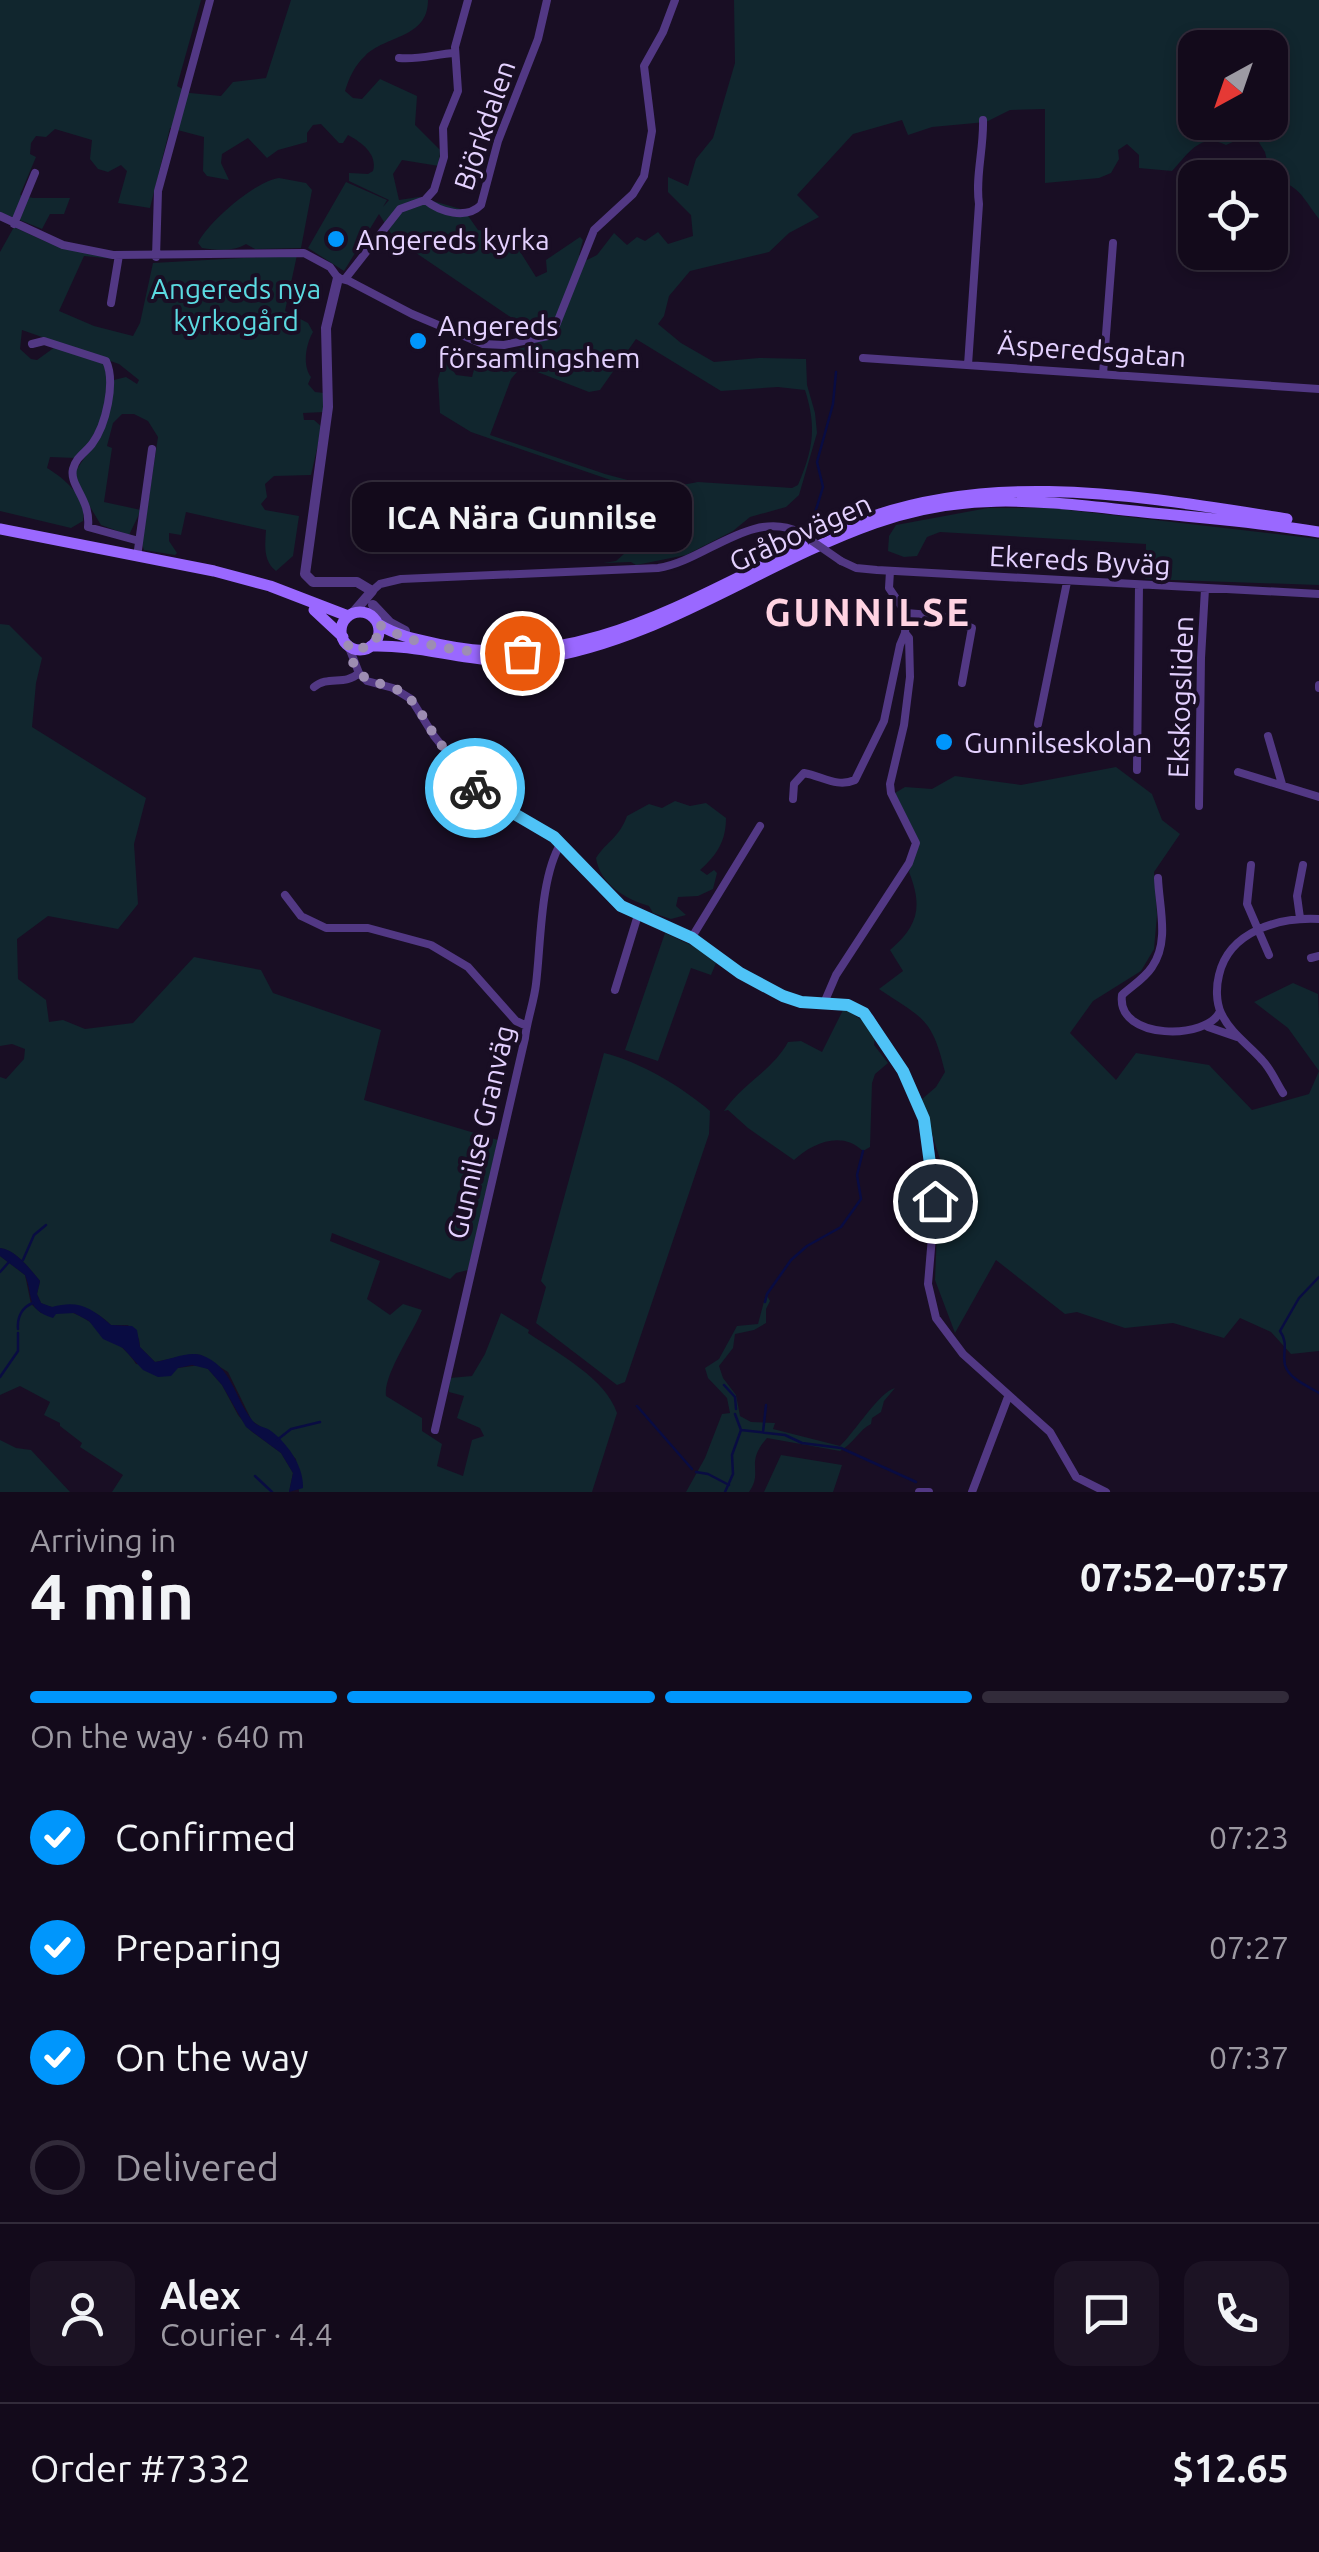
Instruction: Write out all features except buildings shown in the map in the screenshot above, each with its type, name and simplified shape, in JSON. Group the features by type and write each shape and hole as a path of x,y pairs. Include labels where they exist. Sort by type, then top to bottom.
{"main road":[{"name":"Gråbovägen","path":"373,606 400,636 470,650 533,652 594,639 646,621 855,522 903,506 963,495 1025,491 1154,500 1319,524"},
{"name":"Gråbovägen","path":"369,647 404,646 509,661 582,650 662,622 844,535 901,515 963,503 1036,500 1236,519 1319,532"},
{"path":"0,529 241,578 351,615 373,606 379,634 369,647 357,649 320,613 241,578"},
{"path":"346,641 342,628 351,615"}],"street":[{"path":"156,256 158,190 210,0"},
{"path":"419,640 390,623 358,582 312,582 305,574 328,407 326,328 342,279 400,209 425,200 434,190 444,157 443,128 458,83 455,53 468,0"},
{"name":"Björkdalen","path":"425,200 432,206 464,214 481,205 498,142 538,39 548,0"},
{"path":"0,216 63,245 119,256 295,252 320,261 342,279 412,314 483,344 548,336 594,230 633,194 644,176 652,132 644,66 664,32 675,0"},
{"path":"399,58 418,60 455,53"},
{"path":"968,365 983,120"},
{"path":"14,224 35,173"},
{"path":"1102,374 1113,242"},
{"path":"112,303 119,256"},
{"path":"32,344 44,340 106,361 112,377 102,424 94,442 77,459 72,474 76,488 86,499 88,528 139,541"},
{"name":"Äsperedsgatan","path":"863,358 1319,389"},
{"path":"137,556 152,450"},
{"name":"Ekereds Byväg","path":"373,606 380,584 401,579 680,564 760,526 782,526 799,532 860,569 1319,594"},
{"path":"793,800 796,778 804,772 844,784 858,778 884,721 906,614 890,588 890,570"},
{"path":"1038,724 1067,582"},
{"path":"1137,770 1139,586"},
{"name":"Ekskogsliden","path":"1200,806 1201,658 1206,589"},
{"path":"351,615 373,606"},
{"path":"906,614 942,616 972,628 962,683"},
{"path":"824,1003 836,976 899,880 916,843 891,793 891,772 897,759 910,677 905,633"},
{"path":"346,641 367,681 393,688 411,699 434,736 481,794 561,843 621,906 692,938 756,983 801,1002 848,1005 870,1018 915,1094 929,1139 935,1201 928,1284 943,1331 955,1347 1050,1432 1076,1477 1106,1492"},
{"path":"314,687 325,680 350,680 369,647"},
{"path":"1268,736 1282,784"},
{"path":"1238,772 1319,797"},
{"path":"692,938 760,826"},
{"name":"Gunnilse Granväg","path":"435,1430 536,982 544,909 554,857 561,843"},
{"path":"1250,865 1247,904 1269,955"},
{"path":"1300,918 1297,896 1303,865"},
{"path":"1158,878 1162,930 1157,957 1150,970 1122,996 1122,1007 1128,1018 1153,1030 1208,1026 1237,1037"},
{"path":"285,895 301,916 326,928 368,928 431,945 468,967 516,1021 526,1026"},
{"path":"616,990 638,915"},
{"path":"1283,1093 1266,1064 1237,1037 1220,1011 1217,984 1222,963 1238,942 1258,930 1300,918 1319,919"},
{"path":"1208,1026 1220,1011"},
{"path":"972,1492 1008,1396"},
{"path":"919,1492 930,1492"}],"green space":[{"path":"0,0 201,0 177,86 190,93 221,96 233,82 266,78 291,0 428,0 421,22 365,56 345,91 362,99 380,79 417,96 415,125 440,150 439,166 402,160 393,174 399,200 419,197 464,210 478,230 509,234 536,277 547,272 546,260 580,237 583,240 579,255 587,260 597,255 614,233 627,245 637,237 645,241 658,232 668,244 693,236 691,215 668,192 668,177 688,186 696,159 713,138 735,63 734,0 1319,0 1319,219 1288,184 1288,160 1267,160 1257,140 1288,140 1288,30 1178,30 1178,140 1237,140 1226,145 1202,143 1178,160 1172,171 1139,168 1139,155 1127,144 1118,150 1119,159 1111,173 1099,178 1045,183 1045,109 1010,110 986,122 932,127 908,135 902,120 853,134 797,195 819,217 789,233 769,252 690,271 669,296 658,324 714,362 806,359 817,433 799,495 786,507 750,517 733,531 686,555 636,565 603,563 616,561 625,553 623,514 628,486 471,432 440,413 438,379 443,362 456,375 472,377 479,351 505,352 526,347 524,334 512,318 394,238 379,214 344,271 308,248 346,182 387,200 383,207 389,200 349,181 349,173 368,174 374,165 367,149 348,135 339,143 321,124 313,125 307,142 278,150 267,158 248,138 222,154 221,163 229,180 207,176 203,171 204,137 170,128 150,208 118,203 127,171 121,165 108,172 98,169 90,159 92,140 55,129 46,137 36,136 31,143 30,154 36,157 20,195 70,198 64,214 50,214 42,229 0,212","holes":["636,339 721,391 778,387 805,390 812,438 798,485 792,488 698,482 661,489 490,435 511,379 522,366 589,392 600,390"]},
{"path":"279,178 306,183 312,190 301,248 255,249 246,244 219,250 202,248 198,243 222,214 258,186"},
{"name":"Angereds nya kyrkogård","path":"14,227 49,243 115,259 84,256 59,311 94,326 133,336 140,323 153,263 297,255 285,311 308,323 313,332 306,354 311,377 308,384 315,392 324,393 324,412 303,413 304,420 314,420 322,427 311,475 274,476 265,484 267,497 261,504 265,510 299,516 293,556 276,571 267,558 266,530 186,512 181,535 169,533 175,555 144,550 158,437 148,421 134,414 122,414 113,423 107,446 112,448 104,502 141,510 129,535 101,525 77,485 75,472 102,431 114,380 126,377 137,384 139,380 119,364 22,330 20,349 31,359 37,360 55,347 104,364 106,402 97,427 76,458 50,457 47,468 78,497 83,521 71,528 0,511 0,252"},
{"path":"988,508 1051,508 1319,539 1319,585 1145,579 1146,544 940,532 927,537 917,556 904,557 888,551 889,536 896,525"},
{"path":"0,624 9,625 42,658 32,727 146,798 134,844 138,904 118,929 48,916 17,939 18,979 46,1000 49,1022 63,1020 85,1029 133,1023 194,957 261,970 273,993 381,1030 364,1100 498,1140 468,1270 450,1279 332,1233 330,1241 380,1261 367,1299 390,1315 403,1304 422,1310 394,1366 386,1396 422,1418 422,1431 442,1444 437,1466 463,1476 472,1440 484,1436 480,1428 457,1418 464,1396 449,1392 450,1378 472,1376 501,1313 580,1368 611,1401 617,1413 592,1492 299,1492 296,1459 272,1434 252,1421 228,1372 201,1355 155,1362 140,1347 128,1325 111,1325 91,1311 41,1303 37,1294 40,1281 17,1256 0,1248 0,1077 6,1079 24,1059 25,1049 12,1044 0,1046"},
{"path":"1116,767 1152,794 1162,820 1180,834 1154,872 1154,949 1141,971 1093,1001 1070,1033 1116,1080 1136,1053 1209,1065 1252,1110 1309,1094 1319,1071 1319,1351 1291,1354 1271,1332 1240,1318 1224,1338 1173,1323 1125,1328 1077,1312 1065,1314 996,1260 955,1333 935,1280 940,1159 921,1100 945,1072 924,1021 879,989 903,971 890,950 907,933 917,906 909,872 918,844 895,793 905,787 932,789 955,776 1021,785"},
{"path":"675,801 690,806 706,803 726,818 719,847 700,870 707,875 714,870 717,873 713,889 698,896 678,897 676,906 686,915 671,919 653,913 649,906 615,889 596,858 627,816 649,804 662,808"},
{"path":"665,933 695,947 716,963 711,975 691,968 658,1061 625,1050"},
{"path":"1293,983 1318,994 1319,1071 1288,1028 1254,1002"},
{"path":"844,1008 866,1023 875,1037 874,1045 888,1063 875,1074 872,1083 870,1147 863,1151 846,1141 827,1141 794,1160 728,1110 724,1111 788,1042 801,1041 822,1052"},
{"path":"604,1053 660,1076 710,1111 709,1134 625,1382 617,1385 536,1323 546,1287 541,1281"},
{"path":"0,1256 25,1275 31,1304 41,1313 69,1312 80,1316 117,1342 136,1364 178,1368 200,1365 208,1369 251,1431 281,1453 293,1473 289,1492 112,1492 123,1475 80,1447 82,1443 60,1423 44,1415 50,1402 20,1386 0,1395"},
{"path":"766,1294 770,1301 766,1323 735,1334 733,1348 719,1366 736,1395 740,1416 751,1422 775,1423 773,1429 840,1446 875,1404 895,1388 871,1424 840,1451 767,1438 757,1454 749,1492 686,1492 705,1458 722,1414 730,1413 727,1398 708,1378 705,1368 719,1359 737,1326 758,1324"},
{"path":"0,1440 31,1450 70,1492 0,1492"},
{"path":"781,1455 842,1465 833,1492 764,1492"}],"shaded area":[{"path":"0,1248 17,1256 40,1281 37,1294 41,1303 52,1307 83,1306 111,1325 132,1326 137,1330 140,1347 155,1362 190,1354 201,1355 220,1367 252,1420 283,1442 298,1463 303,1488 289,1492 293,1473 281,1453 246,1427 208,1369 192,1365 178,1368 171,1376 158,1377 143,1370 123,1348 103,1339 89,1321 74,1313 56,1314 53,1318 38,1311 25,1275 0,1256"}],"waterway":[{"path":"815,513 823,487 817,462 833,404 836,372"},
{"path":"765,1302 791,1260 841,1227 861,1199 857,1175 863,1151"},
{"path":"23,1260 34,1235 46,1225"},
{"path":"0,1272 9,1262"},
{"path":"1319,1277 1299,1298 1280,1331 1287,1370 1319,1393"},
{"path":"18,1329 21,1313 33,1303"},
{"path":"0,1377 18,1351 18,1333"},
{"path":"724,1385 735,1397 736,1409"},
{"path":"763,1432 766,1405"},
{"path":"637,1406 692,1469"},
{"path":"725,1492 733,1474 732,1455 741,1430 735,1414"},
{"path":"277,1440 291,1429 320,1422"},
{"path":"741,1430 841,1448 916,1482"},
{"path":"696,1472 729,1485"},
{"path":"255,1476 272,1492"}],"way so far":[{"path":"475,788 411,699 403,692 367,681 359,673 348,644 364,649 374,644 378,624 400,636 454,647 522,653"}],"place":[{"name":"Angereds kyrka","path":"336,239"},
{"name":"Angereds församlingshem","path":"418,341"},
{"name":"ICA Nära Gunnilse","path":"522,653"},
{"name":"Gunnilseskolan","path":"944,742"}],"district":[{"name":"GUNNILSE","path":"868,612"}],"route":[{"path":"475,788 554,837 621,906 692,938 730,967 783,996 801,1002 848,1005 870,1018 903,1071 924,1119 935,1201"}]}
